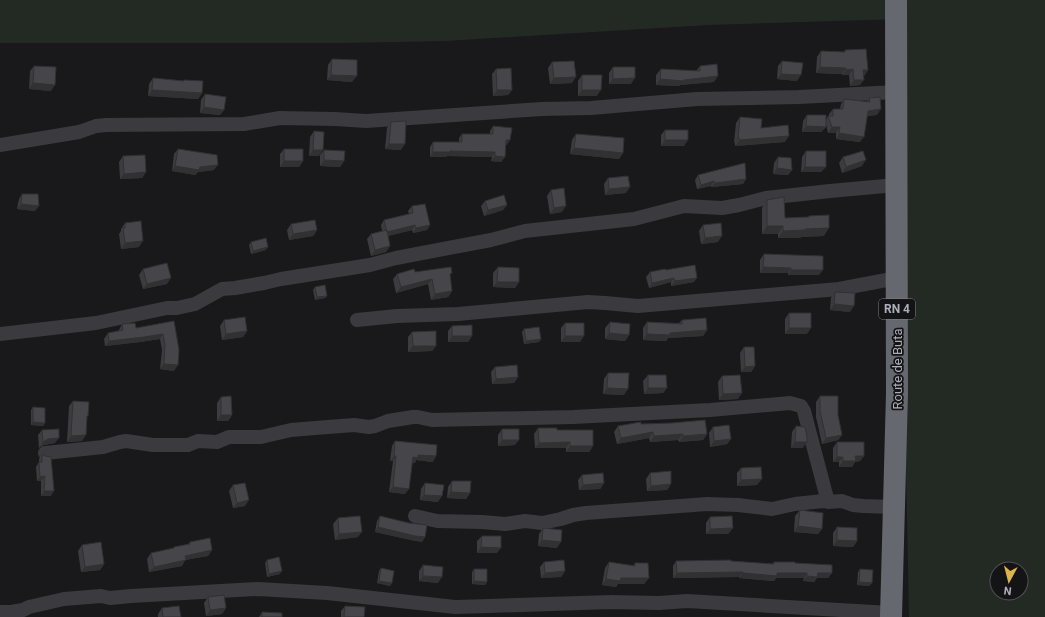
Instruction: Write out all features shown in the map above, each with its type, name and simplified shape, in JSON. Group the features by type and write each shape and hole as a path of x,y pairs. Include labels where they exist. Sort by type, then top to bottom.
{"highway":[{"name":"Route de Buta","path":"891,615 897,393 896,0"}],"street":[{"path":"0,145 79,132 96,126 106,125 244,124 280,118 366,121 549,108 591,108 697,99 896,92"},
{"path":"0,334 96,323 167,308 177,308 195,304 222,289 249,286 281,279 370,265 396,258 491,240 525,230 634,219 684,206 722,208 766,198 896,185"},
{"path":"357,320 397,316 458,314 588,302 605,302 638,306 839,289 897,278"},
{"path":"45,453 103,447 126,441 153,445 184,445 204,441 218,442 229,437 261,437 291,430 354,425 369,427 413,417 432,420 573,417 710,410 790,403 800,406 804,411 828,502"},
{"path":"415,516 437,521 505,524 525,521 542,523 586,513 707,504 738,505 772,509 795,504 823,501 842,501 853,505 894,507"},
{"path":"0,612 23,610 64,599 100,596 110,598 258,589 327,594 455,607 611,602 659,603 688,601 843,614 891,615"}],"shaded area":[{"path":"0,0 1045,0 1045,617 909,617 902,271 903,19 708,25 446,41 344,43 0,43"}],"building":[{"path":"866,49 868,70 863,70 864,80 854,80 853,69 846,70 846,68 820,67 821,51 845,52 845,50"},
{"path":"332,59 357,60 357,76 331,75"},
{"path":"574,61 576,77 554,78 552,62"},
{"path":"782,61 803,63 801,75 781,74"},
{"path":"717,64 718,76 684,81 660,79 661,69 700,71 700,66"},
{"path":"34,66 56,67 55,85 33,83"},
{"path":"613,67 635,67 635,78 613,79"},
{"path":"511,68 512,90 497,90 496,69"},
{"path":"582,75 602,75 601,90 582,90"},
{"path":"153,78 203,81 202,93 152,90"},
{"path":"205,94 226,97 224,110 204,107"},
{"path":"880,97 881,109 868,111 864,137 839,133 840,127 832,127 828,116 833,116 833,109 843,109 844,99 870,102 869,98"},
{"path":"807,115 826,115 826,127 806,126"},
{"path":"740,117 762,119 761,128 788,125 789,136 739,140"},
{"path":"406,121 405,144 389,144 391,122"},
{"path":"493,126 512,128 510,140 506,140 505,157 495,156 495,152 433,152 433,142 462,142 462,134 493,134"},
{"path":"665,130 688,130 688,140 665,140"},
{"path":"314,131 324,132 323,150 313,150"},
{"path":"576,134 624,138 623,153 574,148"},
{"path":"178,149 217,155 218,165 200,167 199,170 175,166"},
{"path":"284,149 303,149 303,161 284,161"},
{"path":"324,150 345,151 344,161 324,160"},
{"path":"806,151 826,151 826,167 805,167"},
{"path":"863,151 866,160 846,167 843,157"},
{"path":"145,155 146,172 124,174 123,156"},
{"path":"778,157 791,158 792,170 777,168"},
{"path":"745,163 746,179 715,183 714,181 701,185 698,175"},
{"path":"628,176 630,187 609,189 608,178"},
{"path":"564,188 566,206 554,208 551,190"},
{"path":"22,194 38,194 39,206 21,204"},
{"path":"504,195 507,205 488,210 485,201"},
{"path":"784,197 785,218 829,215 829,228 783,231 783,226 767,226 767,200"},
{"path":"425,204 430,225 416,228 415,225 387,232 384,220 413,213 412,206"},
{"path":"315,220 317,230 293,234 291,224"},
{"path":"141,221 143,241 125,243 123,228 125,228 125,223"},
{"path":"721,223 722,236 705,238 703,225"},
{"path":"387,230 390,246 375,250 371,234"},
{"path":"266,238 268,247 253,251 251,242"},
{"path":"764,254 823,256 823,270 791,270 791,268 763,267"},
{"path":"167,263 171,278 147,284 143,269"},
{"path":"695,265 697,278 675,281 674,278 652,283 650,272"},
{"path":"451,267 452,273 450,274 452,291 435,294 432,279 401,287 397,274 414,269 415,272"},
{"path":"498,267 519,268 519,282 497,282"},
{"path":"325,285 327,296 317,297 315,287"},
{"path":"835,292 855,293 854,306 834,304"},
{"path":"789,313 811,313 811,328 789,328"},
{"path":"245,317 247,331 226,334 224,320"},
{"path":"706,318 707,330 670,333 670,335 647,334 647,322 682,324 682,320"},
{"path":"174,321 179,350 178,365 164,364 165,344 163,334 109,341 108,333 123,330 122,324 135,323 136,328"},
{"path":"610,322 630,324 629,335 609,333"},
{"path":"565,323 584,323 584,336 565,336"},
{"path":"472,325 472,336 452,336 452,326"},
{"path":"539,327 541,339 526,341 524,329"},
{"path":"436,331 436,346 413,346 412,332"},
{"path":"744,347 754,347 755,366 745,367"},
{"path":"517,365 518,377 496,379 495,367"},
{"path":"608,373 629,373 628,389 607,388"},
{"path":"648,375 666,375 667,388 648,388"},
{"path":"740,375 742,393 723,394 722,376"},
{"path":"231,396 232,415 221,415 221,397"},
{"path":"820,396 838,396 838,415 842,435 826,438 820,411"},
{"path":"73,401 89,402 86,435 71,436"},
{"path":"33,407 45,408 45,423 33,422"},
{"path":"705,420 707,434 683,436 683,434 654,436 653,432 621,438 618,426 641,422 641,424"},
{"path":"729,425 731,439 714,441 713,427"},
{"path":"796,426 805,427 807,442 795,442"},
{"path":"538,428 557,428 557,430 593,430 593,446 570,446 570,442 539,443"},
{"path":"59,429 59,438 48,439 43,442 42,430"},
{"path":"502,429 519,429 519,440 502,440"},
{"path":"395,441 437,445 436,456 418,455 418,458 413,457 409,489 393,487 396,456 394,456"},
{"path":"837,442 864,442 864,456 855,456 856,461 843,461 843,457 837,457"},
{"path":"42,454 51,457 54,491 44,491 45,476 40,477 39,462 42,462"},
{"path":"761,467 762,479 741,480 741,468"},
{"path":"671,471 671,484 651,486 650,473"},
{"path":"603,473 604,483 583,485 582,475"},
{"path":"452,481 471,481 470,493 451,492"},
{"path":"245,483 249,500 237,503 233,485"},
{"path":"425,483 444,485 442,496 424,495"},
{"path":"800,510 823,513 822,529 798,526"},
{"path":"360,516 362,532 339,534 338,518"},
{"path":"380,516 409,523 427,525 425,537 378,527"},
{"path":"732,516 733,528 710,529 710,517"},
{"path":"837,527 857,528 857,541 837,540"},
{"path":"543,528 562,530 561,542 542,540"},
{"path":"482,536 501,536 501,548 481,547"},
{"path":"210,538 212,550 185,556 186,560 154,567 151,553"},
{"path":"101,542 104,564 85,567 82,545"},
{"path":"279,557 282,571 269,574 267,560"},
{"path":"564,560 565,571 545,573 544,562"},
{"path":"731,560 774,564 774,562 795,562 832,565 832,573 818,573 817,577 807,576 807,573 777,573 777,576 743,572 677,573 676,561"},
{"path":"609,562 635,566 635,563 648,563 649,578 621,578 620,581 606,579"},
{"path":"423,565 443,567 442,577 423,576"},
{"path":"381,568 394,571 392,583 379,581"},
{"path":"474,569 487,569 487,582 474,581"},
{"path":"860,569 873,570 872,583 859,582"},
{"path":"224,595 226,608 210,610 208,597"},
{"path":"179,606 181,617 163,617 162,608"},
{"path":"345,606 365,607 364,617 344,617"},
{"path":"262,612 282,613 282,617 262,617"}]}
